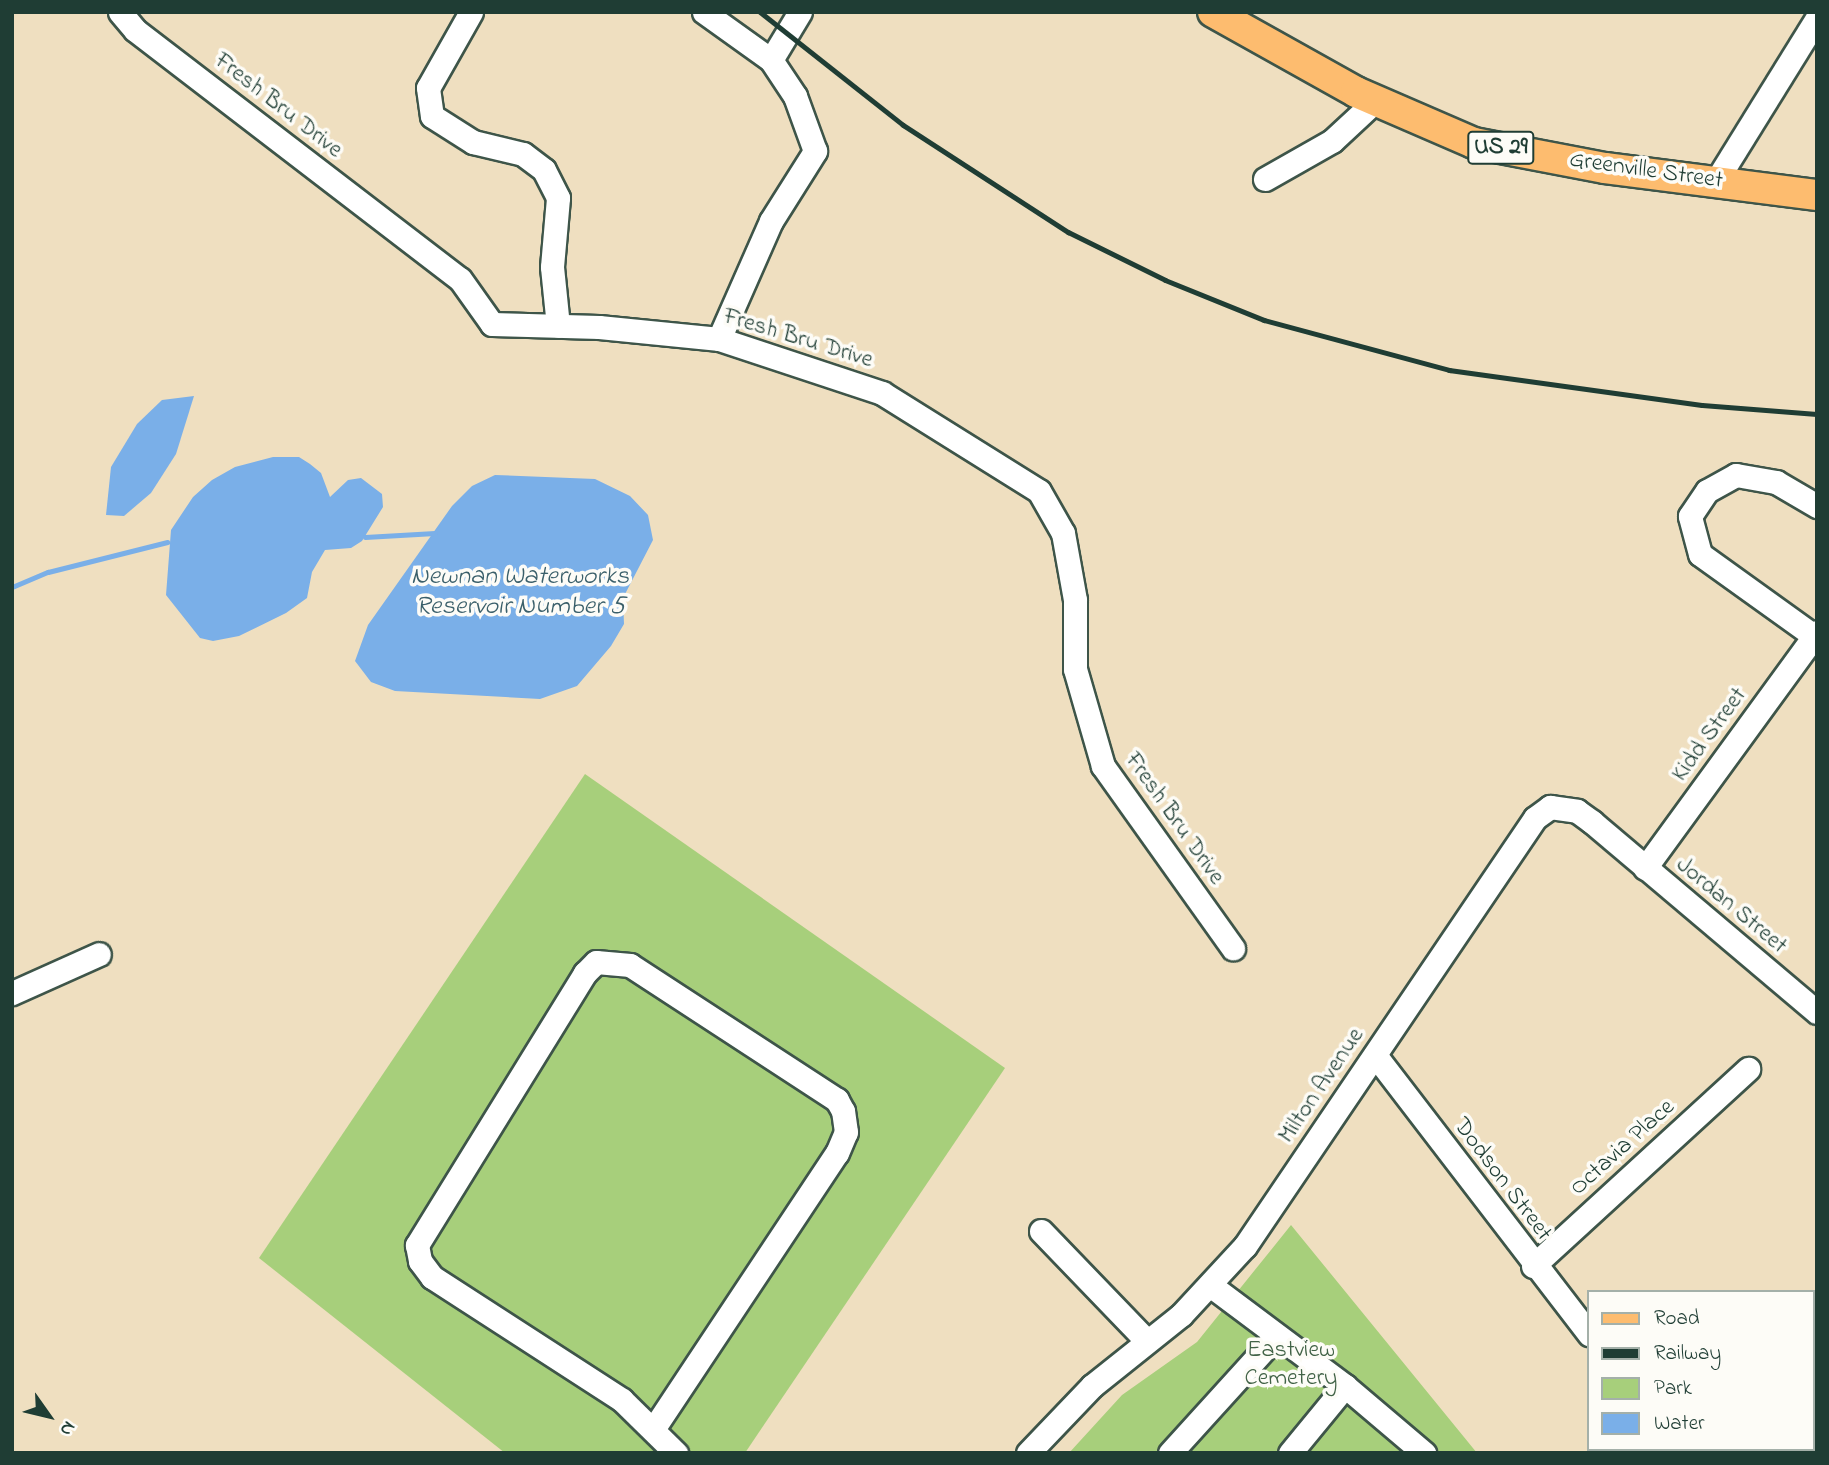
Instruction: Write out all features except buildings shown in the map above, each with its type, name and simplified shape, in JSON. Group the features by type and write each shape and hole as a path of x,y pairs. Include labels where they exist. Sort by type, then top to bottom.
{"main road":[{"name":"Greenville Street","path":"1213,12 1375,101 1474,143 1605,168 1817,195"}],"street":[{"name":"Fresh Bru Drive","path":"120,12 135,30 460,279 492,324 558,326 719,339 882,393 1039,491 1063,533 1075,600 1075,669 1103,766 1233,948"},
{"path":"471,12 428,89 432,116 473,142 523,154 544,170 558,198 552,267 558,326"},
{"path":"704,12 771,60 795,96 815,150 771,221 719,339"},
{"path":"771,60 800,12"},
{"path":"1716,181 1813,33"},
{"path":"1265,179 1332,141 1375,101"},
{"path":"1815,634 1700,554 1690,516 1707,492 1736,475 1776,482 1817,506"},
{"name":"Kidd Street","path":"1645,868 1815,634"},
{"name":"Milton Avenue","path":"1028,1453 1091,1385 1210,1285 1245,1246 1535,818 1550,807 1577,811 1645,868"},
{"name":"Jordan Street","path":"1645,868 1817,1012"},
{"path":"12,993 99,954"},
{"path":"654,1428 837,1153 846,1132 843,1111 837,1100 630,965 596,962 563,1008 416,1245 420,1261 432,1277 622,1400 654,1428 676,1453"},
{"name":"Dodson Street","path":"1375,1055 1588,1334"},
{"name":"Octavia Place","path":"1534,1266 1748,1069"},
{"path":"1041,1231 1146,1340"},
{"path":"1210,1285 1345,1386 1423,1453"},
{"path":"1170,1453 1276,1336"},
{"path":"1290,1453 1345,1386"}],"green space":[{"path":"585,774 1005,1068 745,1453 505,1453 259,1258"},
{"name":"Eastview Cemetery","path":"1291,1225 1477,1453 1069,1453 1122,1395 1197,1342"}],"water":[{"path":"194,396 176,454 151,493 124,516 106,515 111,467 137,424 162,400"},
{"path":"273,457 299,457 310,464 321,473 330,497 348,480 361,478 382,494 383,507 362,541 351,548 325,550 312,572 307,598 286,613 239,636 213,641 200,638 166,595 171,530 193,497 212,480 235,467"},
{"name":"Newnan Waterworks Reservoir Number 5","path":"495,475 595,479 630,496 648,515 653,540 623,598 624,624 611,646 577,686 540,699 395,691 371,682 355,661 368,625 452,506 472,486"}],"waterway":[{"path":"365,537 435,533"},
{"path":"12,587 48,572 167,542"}],"railway":[{"path":"760,12 903,125 1068,232 1165,280 1264,320 1449,370 1702,405 1817,414"}]}
